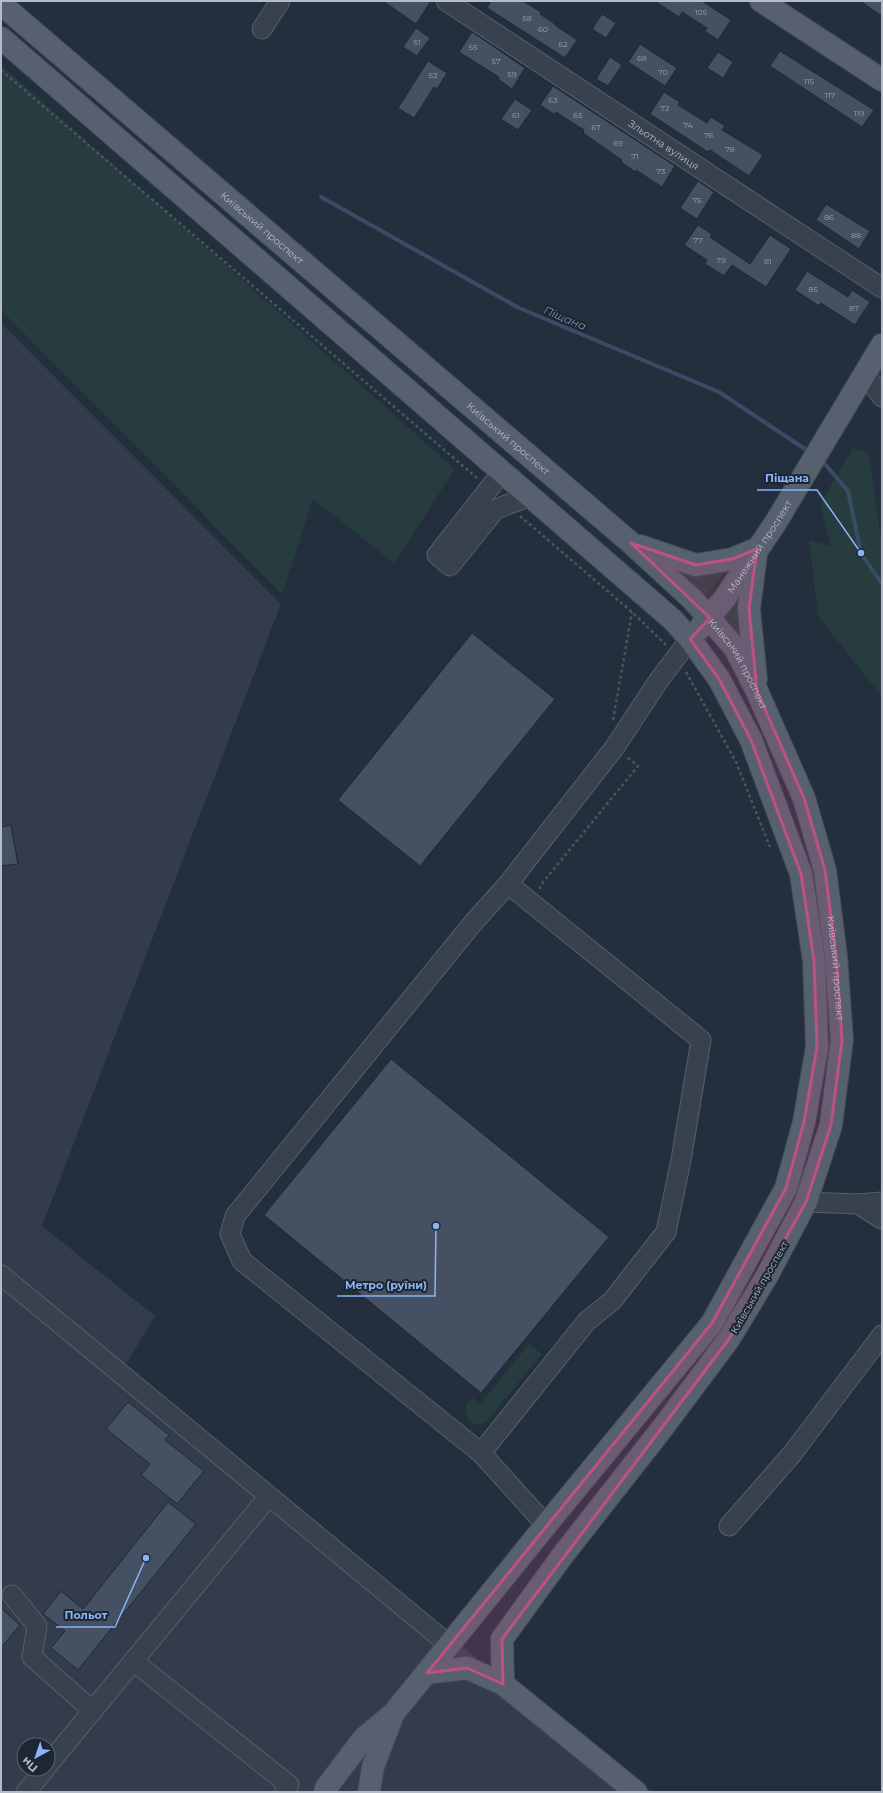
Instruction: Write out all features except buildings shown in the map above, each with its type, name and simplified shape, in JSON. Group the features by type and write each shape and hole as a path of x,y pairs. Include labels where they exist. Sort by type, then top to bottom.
{"main road":[{"path":"761,1 882,80"},
{"name":"Київський проспект","path":"1,4 631,543 693,600 735,648 757,691 804,798 825,870 836,956 842,1040 831,1125 806,1202 767,1276 729,1339 661,1430 563,1555 502,1639 502,1684"},
{"path":"1,38 495,480 531,496 673,620 690,639 719,679 751,740 801,874 814,961 817,1047 804,1122 786,1188 712,1323 448,1644 427,1673 393,1714 364,1738 326,1788 325,1792"},
{"name":"Манежний проспект","path":"690,639 710,618 776,522 882,344"},
{"path":"631,543 696,565 732,559 757,549 750,609 757,691"},
{"path":"777,809 804,798"},
{"path":"427,1673 467,1668 502,1684 636,1792"},
{"path":"369,1792 372,1767 393,1714"}],"street":[{"path":"262,29 280,1"},
{"name":"Зльотна вулиця","path":"446,1 882,288"},
{"path":"865,374 882,397"},
{"path":"495,480 436,555 450,566 495,510 506,504 531,496"},
{"path":"546,1525 481,1453 242,1261 230,1234 235,1216 473,923 508,884 615,747 659,680 690,639"},
{"path":"481,1453 587,1321 612,1301 666,1232 681,1160 701,1040 508,884"},
{"path":"806,1202 858,1204 882,1202"},
{"path":"858,1204 882,1219"},
{"path":"858,1204 882,1226"},
{"path":"1,1275 448,1644"},
{"path":"729,1526 792,1454 882,1335"},
{"path":"56,1755 269,1496"},
{"path":"12,1595 37,1626 32,1658 93,1711"},
{"path":"133,1662 289,1785 284,1792"},
{"path":"31,1790 40,1777"}],"path":[{"path":"1,70 495,480"},
{"path":"506,504 632,612 677,657 736,762 771,848"}],"highlighted area":[{"path":"631,543 696,565 732,559 757,549 749,609 757,691 804,798 825,870 836,956 842,1040 831,1125 806,1202 729,1339 502,1639 503,1684 467,1668 427,1673 712,1323 786,1188 804,1122 817,1047 814,961 801,874 751,740 719,679 690,639 710,618"}],"shaded area":[{"path":"1,323 281,604 42,1226 155,1316 123,1369 446,1634 628,1775 654,1792 1,1792"}],"green space":[{"path":"1,65 455,469 394,563 313,499 282,594 1,310"},
{"path":"853,448 869,453 880,533 882,535 882,697 818,616 809,540 831,546 820,504"},
{"path":"727,568 707,595 703,594 681,572"},
{"path":"744,583 746,648 724,621 724,615"},
{"path":"529,1344 542,1354 486,1422 478,1425 470,1422 466,1414 466,1405 472,1397 480,1404"}],"waterway":[{"name":"Піщана","path":"321,197 519,308 719,392 805,449"},
{"name":"Піщана","path":"824,463 848,491 861,553 882,584"}],"place":[{"name":"Піщана","path":"861,553"},
{"name":"Метро (руїни)","path":"436,1226"},
{"name":"Польот","path":"146,1558"}]}
